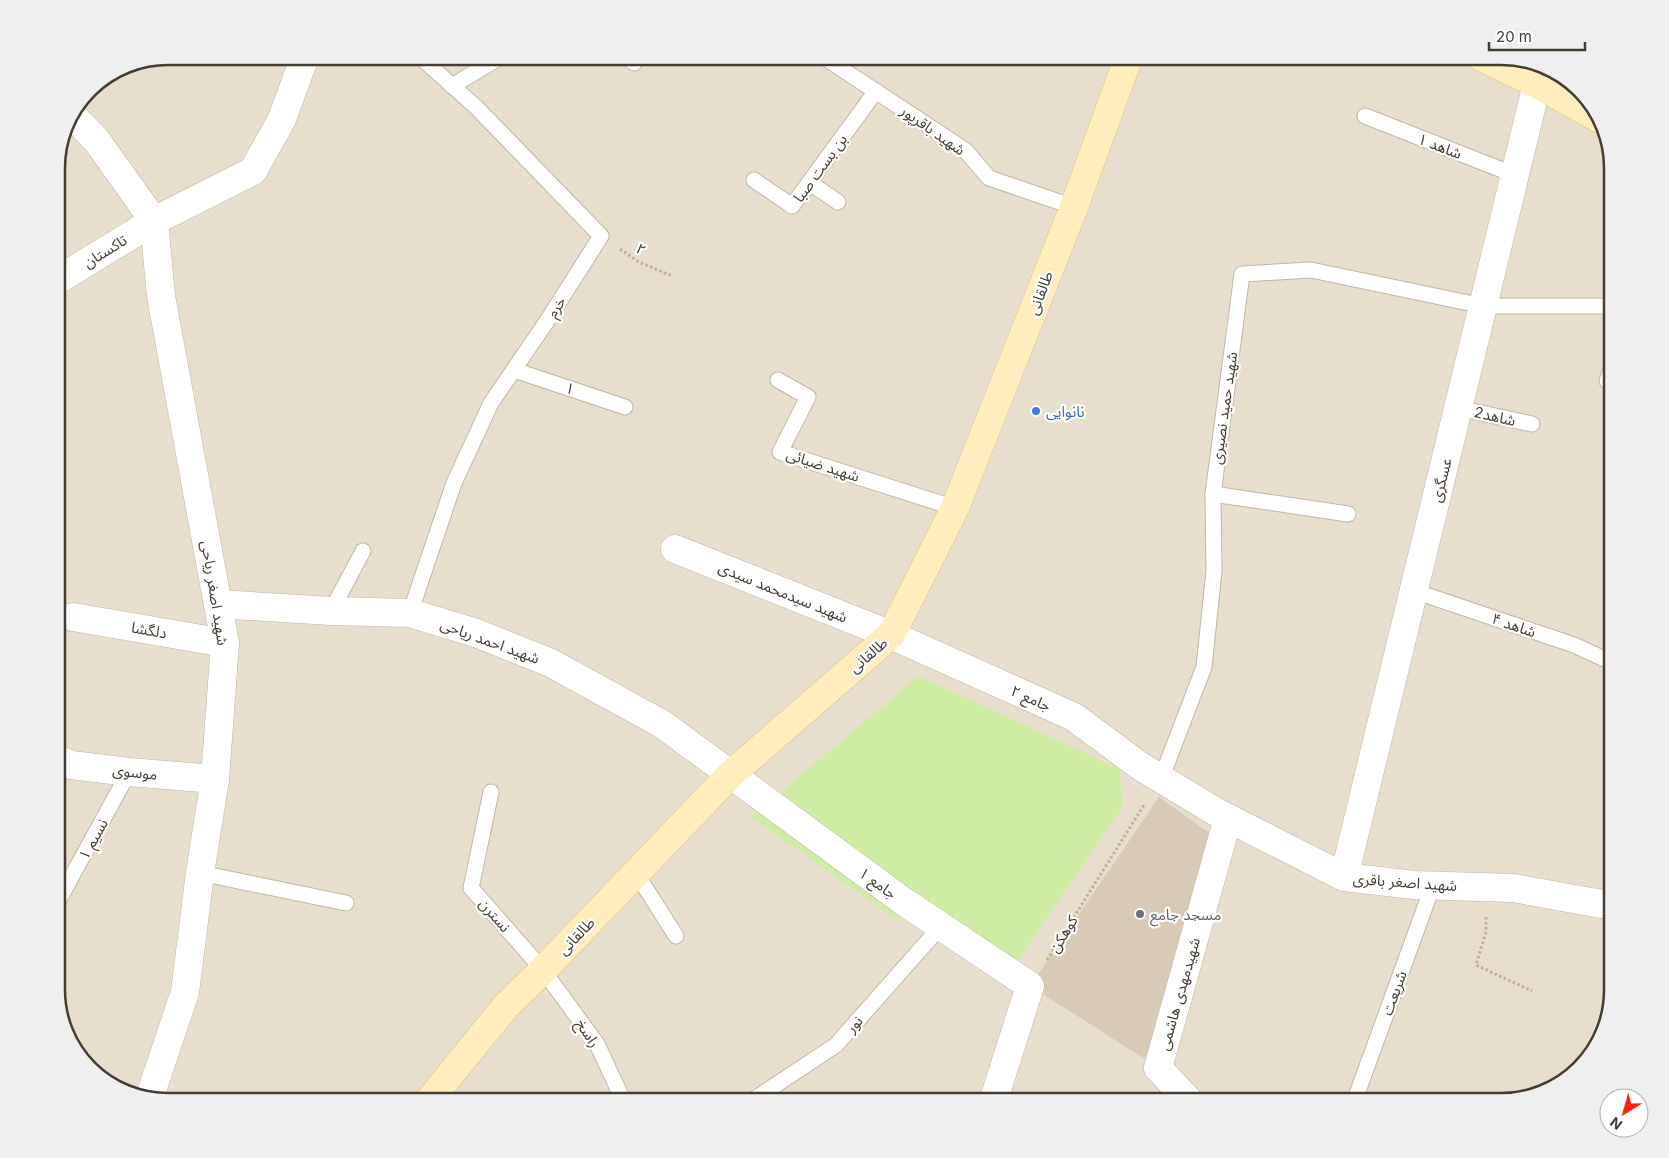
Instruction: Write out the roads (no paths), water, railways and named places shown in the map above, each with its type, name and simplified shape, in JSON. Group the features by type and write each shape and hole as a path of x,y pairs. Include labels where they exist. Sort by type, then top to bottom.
{"street":[{"name":"تاکستان","path":"65,275 154,221 253,171 282,119 302,65"},
{"name":"طالقانی","path":"435,1093 506,1006 543,970 730,775 891,635 955,508 1074,207 1126,65"},
{"path":"1498,65 1587,112"},
{"path":"1518,67 1537,84"},
{"name":"عسگری","path":"1344,877 1537,84"},
{"path":"77,120 97,141 154,221"},
{"name":"شهید اصغر ریاحی","path":"151,1092 185,992 200,873 215,779 225,642 161,296 154,221"},
{"name":"شهید سیدمحمد سیدی","path":"675,549 891,635"},
{"name":"شهید احمد ریاحی","path":"218,604 331,612 410,612 476,633 551,664 662,724 730,775"},
{"name":"دلگشا","path":"74,616 225,642"},
{"name":"جامع ۲","path":"891,635 1074,717 1140,766 1161,779"},
{"name":"موسوی","path":"65,762 71,765 129,772 215,779"},
{"name":"جامع ۱","path":"730,775 903,901 1030,986 996,1093"},
{"name":"شهید اصغر باقری","path":"1161,779 1228,818 1344,877 1414,885 1513,888 1604,904"},
{"name":"شهیدمهدی هاشمی","path":"1182,1093 1158,1068 1228,818"}],"lane":[{"path":"428,65 452,86 487,65"},
{"name":"شهید باقرپور","path":"836,65 965,150 989,178 1074,207"},
{"name":"خرم","path":"410,612 454,483 491,403 547,321 601,236 476,107 452,86"},
{"name":"بن بست صبا","path":"754,180 792,206 876,92"},
{"name":"شاهد ۱","path":"1365,116 1515,176"},
{"path":"810,183 838,202"},
{"name":"شهید حمید نصیری","path":"1161,779 1204,667 1214,571 1212,494 1242,274 1311,270 1483,306"},
{"path":"1483,306 1604,306"},
{"name":"۱","path":"514,370 625,407"},
{"name":"شهید ضیائی","path":"778,380 808,397 780,452 955,508"},
{"name":"شاهد2","path":"1458,408 1532,424"},
{"path":"1212,494 1348,514"},
{"path":"331,612 363,551"},
{"name":"شاهد ۴","path":"1414,592 1574,646 1604,659"},
{"name":"نسیم ۱","path":"65,889 129,772"},
{"name":"نسترن","path":"491,792 471,888 543,970"},
{"path":"200,873 346,904"},
{"path":"636,873 676,936"},
{"name":"شریعت","path":"1357,1093 1433,885"},
{"name":"نور","path":"764,1093 836,1045 941,926"},
{"name":"راسخ","path":"543,970 597,1044 620,1093"}],"place":[{"name":"نانوایی","path":"1036,411"},
{"name":"مسجد جامع","path":"1140,914"}]}
